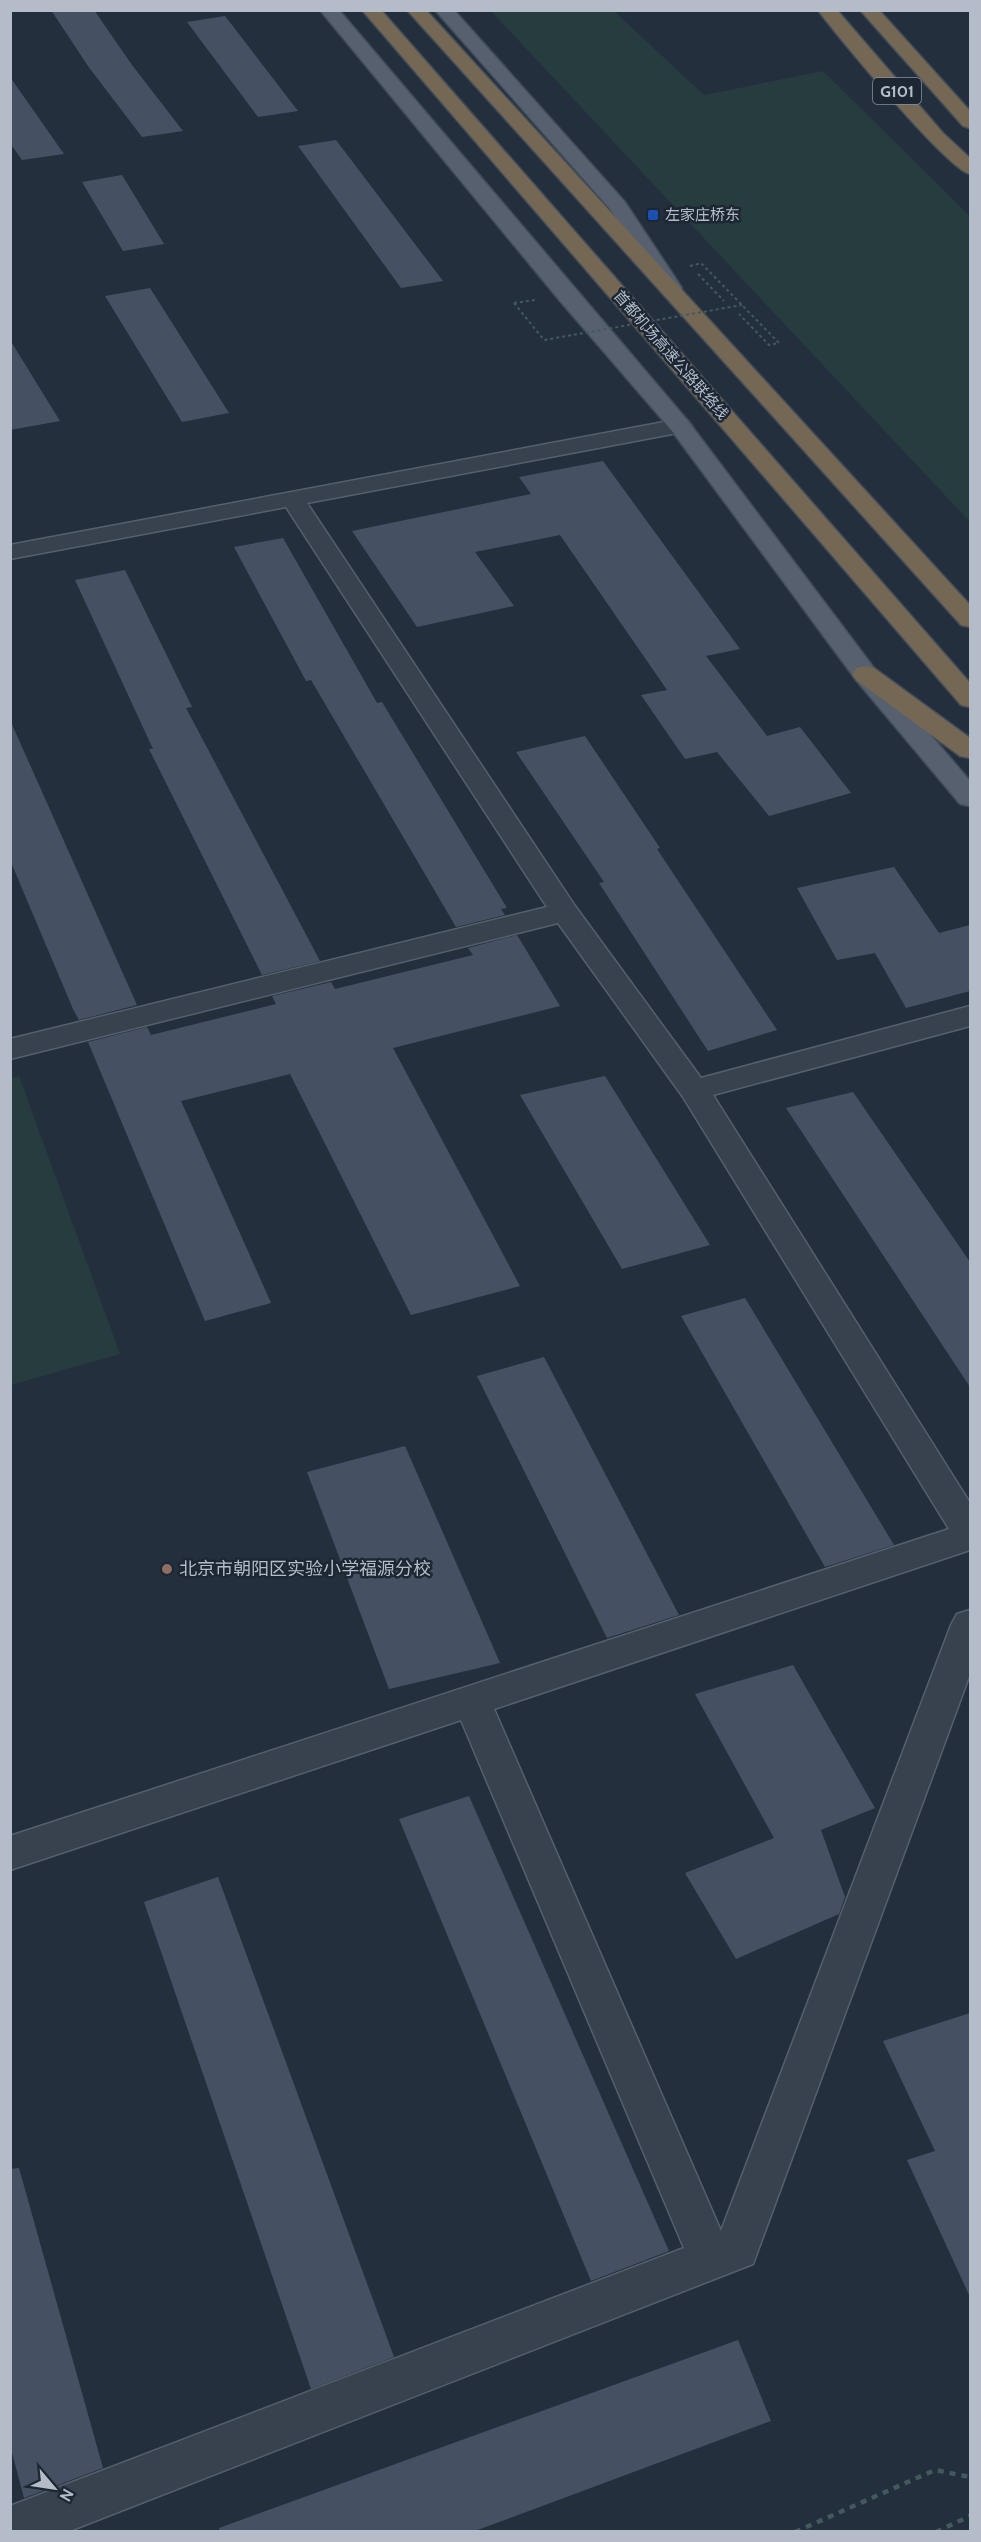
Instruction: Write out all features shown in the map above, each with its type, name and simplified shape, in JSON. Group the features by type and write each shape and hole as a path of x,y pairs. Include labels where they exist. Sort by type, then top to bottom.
{"highway":[{"name":"首都机场高速公路联络线","path":"371,10 970,699"},
{"path":"417,10 970,620"},
{"name":"G101","path":"827,10 936,137 970,168"},
{"name":"G101","path":"869,10 970,122"},
{"path":"865,674 970,750"}],"main road":[{"path":"329,10 680,426 865,674 970,798"},
{"path":"444,10 618,206 680,302"}],"street":[{"path":"10,552 680,426"},
{"path":"10,1853 970,1534 694,1090 565,912 292,499"},
{"path":"13,1042 565,912"},
{"path":"694,1090 970,1016"},
{"path":"10,2530 737,2249 970,1625"},
{"path":"471,1701 711,2259"}],"path":[{"path":"724,301 690,265 701,263 779,344 769,345 739,314"},
{"path":"514,303 544,340 742,305"},
{"path":"795,2532 935,2470 970,2477"},
{"path":"936,2532 970,2516"}],"green space":[{"path":"491,11 614,11 704,95 823,71 970,216 970,522"},
{"path":"19,1076 120,1354 11,1385 10,1078"}],"building":[{"path":"51,10 94,10 132,65 183,131 142,137 88,66"},
{"path":"225,16 298,111 258,117 187,22"},
{"path":"10,77 64,154 22,160 10,143"},
{"path":"336,140 443,281 401,288 298,146"},
{"path":"122,175 164,244 123,251 82,182"},
{"path":"150,288 229,413 182,422 105,296"},
{"path":"10,340 60,421 10,430"},
{"path":"603,461 740,649 706,656 767,736 800,727 851,793 769,816 717,752 685,759 641,695 667,690 560,535 475,552 514,606 417,627 352,531 531,494 519,477"},
{"path":"283,538 377,703 382,702 507,908 501,909 505,915 456,927 311,680 306,681 234,547"},
{"path":"125,570 192,707 186,708 320,961 262,975 149,749 153,749 75,580"},
{"path":"10,720 137,1005 79,1020 73,1009 10,860"},
{"path":"585,736 777,1030 708,1051 599,883 604,882 516,752"},
{"path":"894,867 939,933 970,925 970,991 906,1008 875,953 837,960 797,888"},
{"path":"517,935 560,1006 393,1048 520,1286 411,1315 290,1074 181,1101 271,1303 205,1321 88,1042 147,1027 151,1035 276,1004 272,996 331,982 335,989 473,955 468,948"},
{"path":"605,1076 710,1245 622,1269 520,1095"},
{"path":"853,1092 970,1262 970,1387 786,1108"},
{"path":"745,1298 894,1545 825,1567 681,1316"},
{"path":"544,1357 679,1615 607,1638 477,1376"},
{"path":"405,1446 500,1663 389,1689 307,1472"},
{"path":"793,1665 875,1808 821,1830 845,1897 839,1914 736,1959 685,1873 774,1838 695,1694"},
{"path":"469,1796 669,2251 591,2281 399,1819"},
{"path":"218,1877 394,2357 311,2389 144,1902"},
{"path":"970,2013 970,2297 907,2160 935,2151 883,2041"},
{"path":"19,2168 103,2468 24,2498 10,2445 10,2169"},
{"path":"738,2340 771,2421 472,2532 220,2532 219,2528"}],"place":[{"name":"左家庄桥东","path":"653,215"},
{"name":"北京市朝阳区实验小学福源分校","path":"167,1569"}]}
